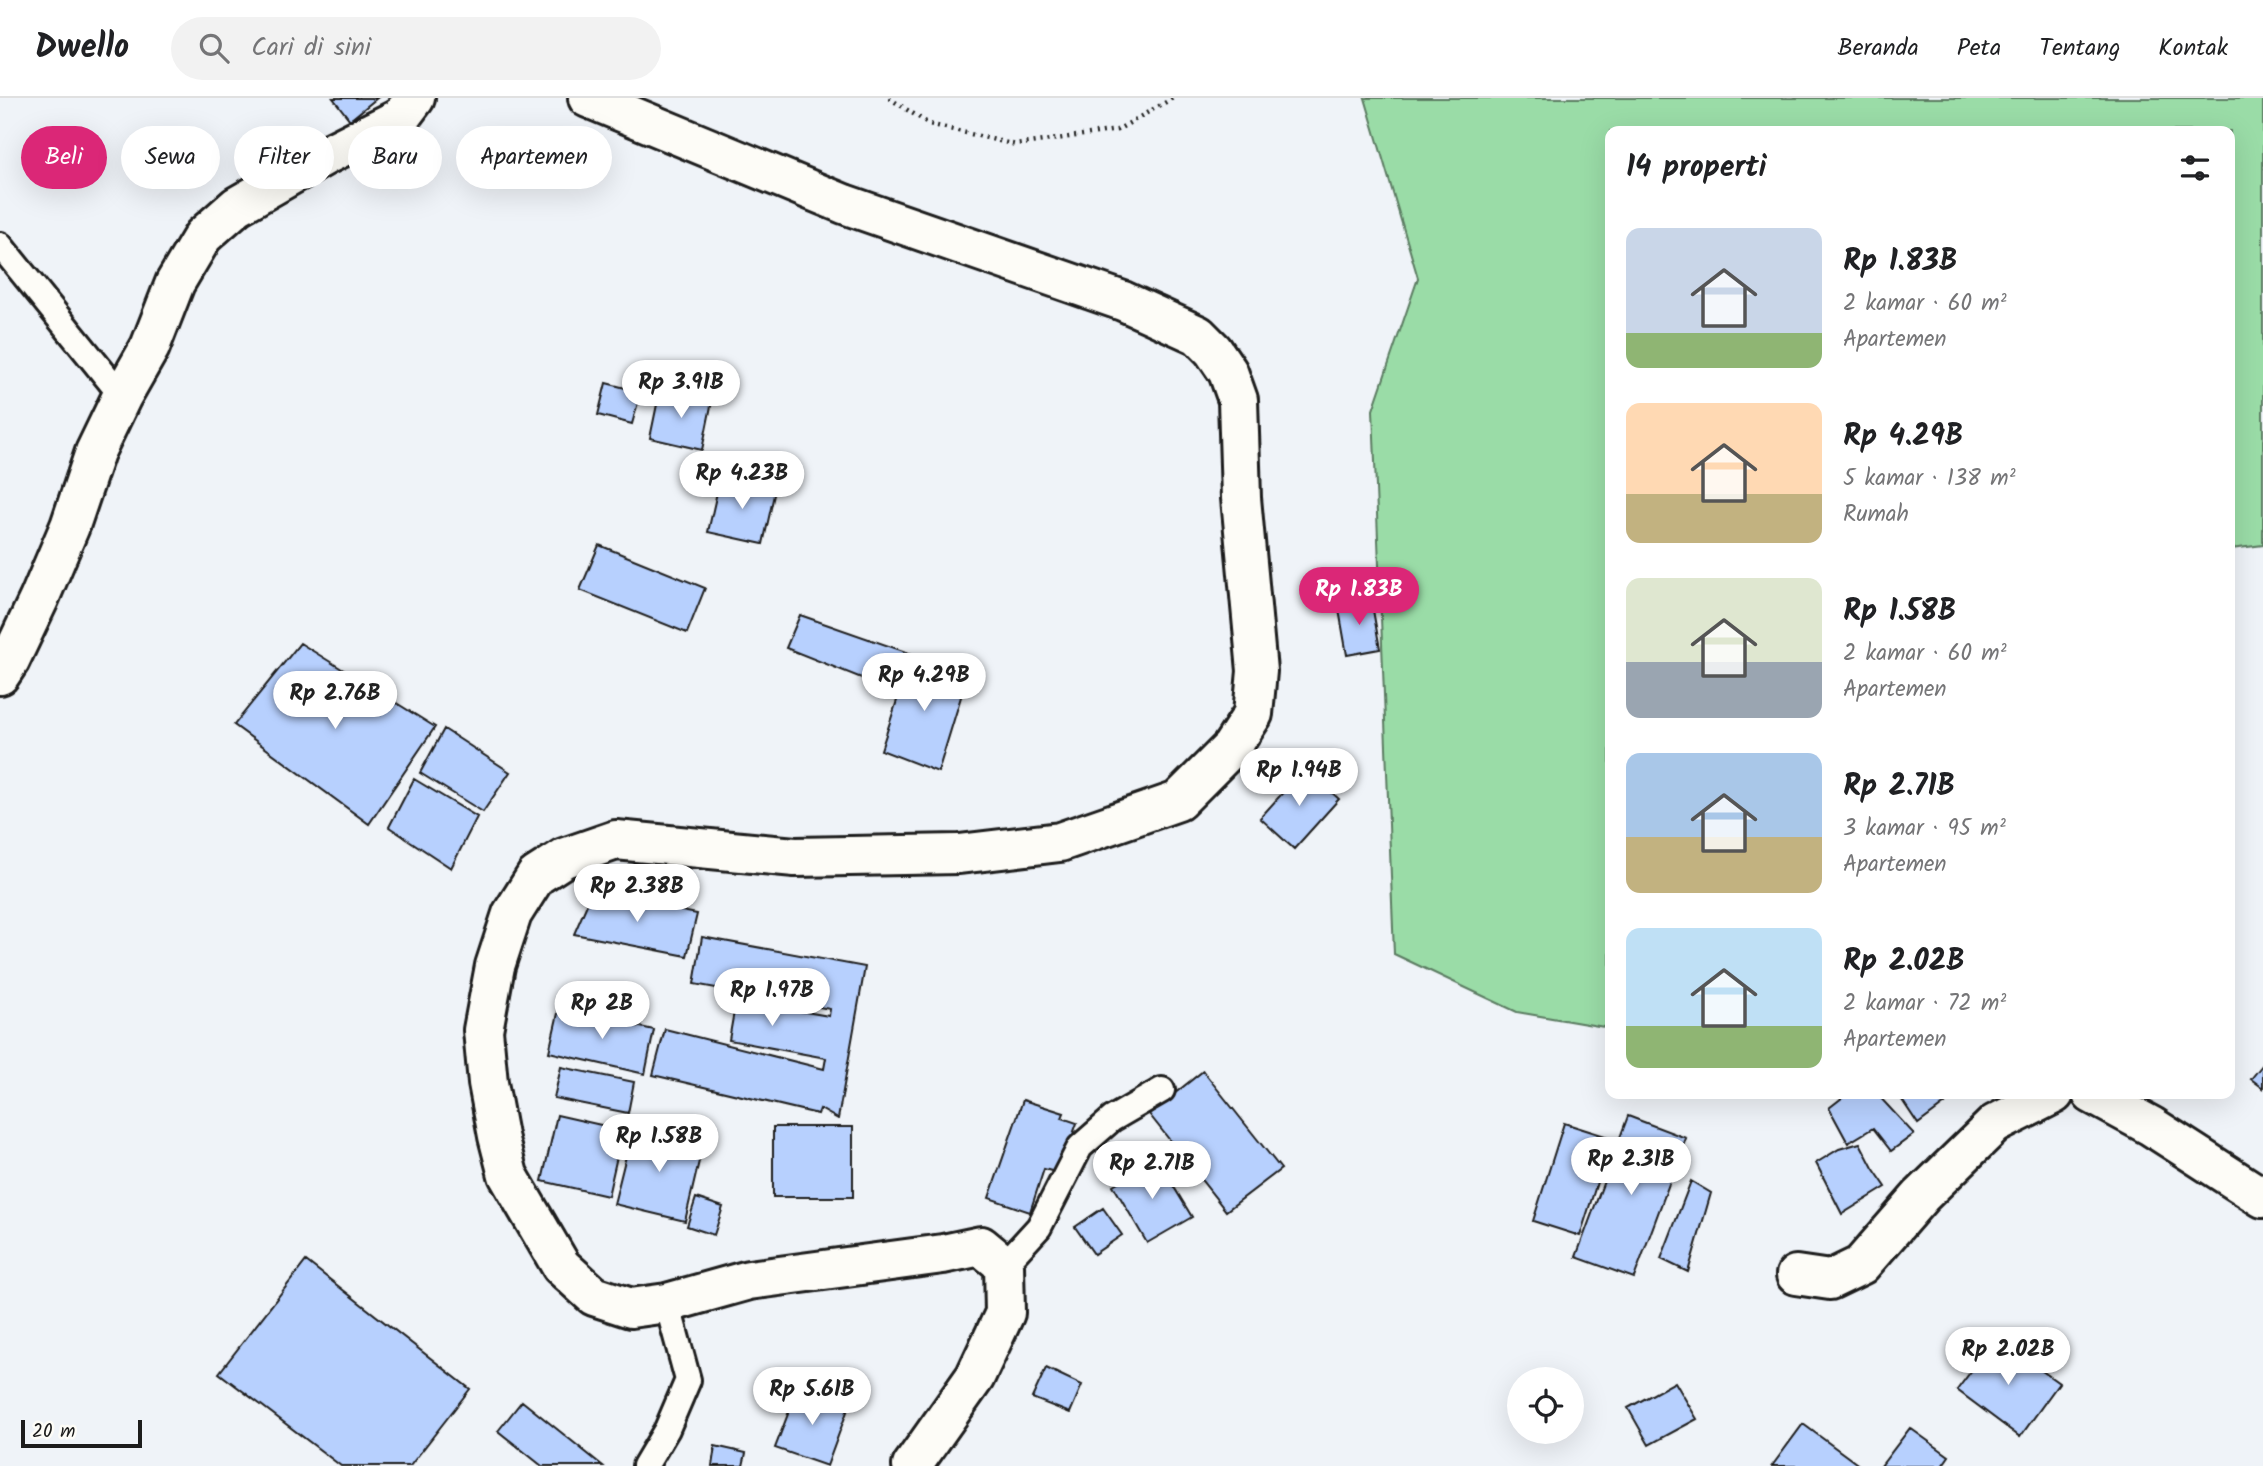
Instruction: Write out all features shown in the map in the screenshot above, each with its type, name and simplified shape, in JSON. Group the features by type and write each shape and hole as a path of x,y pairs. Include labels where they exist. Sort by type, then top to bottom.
{"street":[{"path":"0,675 10,660 70,526 95,452 122,396 150,348 175,283 203,236 237,206 326,155 400,118 415,98"},
{"path":"588,98 844,204 1123,300 1198,335 1213,350 1228,372 1238,401 1241,498 1257,671 1252,714 1231,748 1178,801 1060,842 958,854 795,857 617,840 564,858 536,876 512,914 495,966 483,1030 488,1083 508,1175 561,1266 594,1296 632,1308 667,1303 749,1280 943,1254 981,1246 1003,1265 1005,1313 975,1377 912,1466"},
{"path":"1796,1275 1830,1280 1861,1265 1921,1196 1995,1124 2044,1099"},
{"path":"2101,1099 2151,1126 2263,1198"}],"lane":[{"path":"0,244 122,396"},
{"path":"1003,1265 1039,1227 1080,1147 1111,1119 1163,1090"},
{"path":"645,1466 667,1429 688,1380 667,1303"}],"path":[{"path":"889,98 929,124 1016,145 1117,130 1173,98"}],"green space":[{"path":"1365,98 2263,98 2263,545 2235,548 2235,126 1605,126 1605,1027 1517,1012 1394,954 1373,410 1418,278"}],"building":[{"path":"333,98 377,98 350,120"},
{"path":"606,383 641,392 632,424 598,415"},
{"path":"660,390 712,401 702,450 650,438"},
{"path":"720,479 775,490 763,544 708,532"},
{"path":"599,545 705,588 687,633 580,590"},
{"path":"1371,599 1380,649 1347,655 1338,604"},
{"path":"800,615 912,654 899,693 786,648"},
{"path":"300,643 435,727 369,824 234,725"},
{"path":"912,654 967,677 938,772 881,750"},
{"path":"444,729 510,772 483,812 420,773"},
{"path":"1305,768 1339,799 1294,849 1260,818"},
{"path":"414,779 477,817 451,868 389,827"},
{"path":"592,893 697,914 687,956 574,934"},
{"path":"702,937 865,967 838,1119 820,1109 818,1114 653,1075 665,1029 824,1069 826,1058 729,1040 736,1000 829,1016 830,1009 694,984"},
{"path":"559,1009 654,1030 645,1074 549,1052"},
{"path":"2263,1064 2263,1088 2251,1079"},
{"path":"561,1067 634,1082 628,1113 554,1098"},
{"path":"1203,1071 1281,1169 1226,1211 1149,1114"},
{"path":"1841,1099 1882,1099 1914,1134 1891,1151 1873,1128 1848,1143 1829,1108"},
{"path":"1901,1099 1942,1099 1945,1104 1918,1124"},
{"path":"1023,1100 1064,1113 1062,1118 1077,1123 1059,1173 1044,1169 1030,1212 989,1198"},
{"path":"557,1115 623,1130 608,1196 542,1181"},
{"path":"1628,1116 1686,1138 1634,1278 1576,1257"},
{"path":"1564,1123 1611,1138 1580,1236 1533,1221"},
{"path":"773,1127 853,1127 853,1197 773,1197"},
{"path":"633,1128 703,1144 685,1221 614,1204"},
{"path":"1860,1143 1886,1187 1842,1214 1816,1163 1839,1149"},
{"path":"1157,1159 1192,1217 1147,1243 1113,1185"},
{"path":"1691,1181 1711,1193 1688,1272 1661,1259"},
{"path":"696,1198 723,1207 714,1235 687,1226"},
{"path":"1103,1208 1122,1235 1094,1254 1075,1227"},
{"path":"306,1261 470,1389 410,1466 341,1466 219,1373"},
{"path":"1996,1338 2059,1383 2020,1437 1957,1390"},
{"path":"1046,1368 1082,1385 1070,1413 1032,1398"},
{"path":"1675,1382 1697,1419 1649,1445 1628,1408"},
{"path":"798,1388 849,1406 827,1466 775,1448"},
{"path":"522,1401 603,1466 542,1466 498,1431"},
{"path":"1803,1424 1860,1466 1772,1466"},
{"path":"1910,1428 1949,1456 1942,1466 1881,1466"},
{"path":"715,1446 746,1453 743,1466 712,1466"}]}
